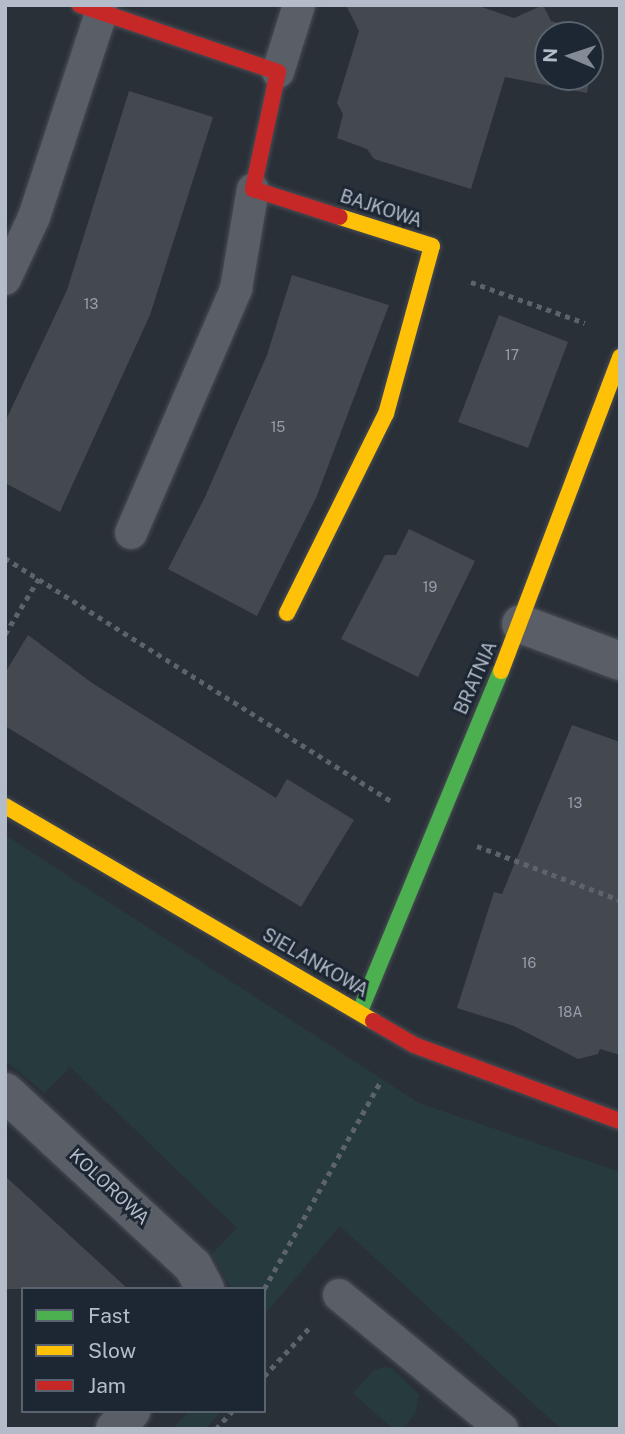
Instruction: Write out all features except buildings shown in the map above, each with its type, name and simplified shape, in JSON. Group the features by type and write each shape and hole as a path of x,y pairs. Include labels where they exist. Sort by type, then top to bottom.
{"street":[{"path":"90,9 278,72 253,189"},
{"name":"BAJKOWA","path":"253,189 432,246 428,266"},
{"path":"287,612 386,414 428,266"},
{"name":"BRATNIA","path":"360,1011 432,828 521,624 620,357"},
{"path":"521,624 620,661"},
{"name":"SIELANKOWA","path":"5,806 426,1050 620,1121"},
{"name":"KOLOROWA","path":"5,1092 184,1258 204,1287"},
{"path":"115,1429 129,1413"}],"lane":[{"path":"278,72 299,5"},
{"path":"5,279 34,217 90,9"},
{"path":"131,533 236,289 253,189"},
{"path":"339,1295 502,1429"}],"path":[{"path":"428,266 594,327"},
{"path":"5,558 432,828 620,900"},
{"path":"5,634 40,578"},
{"path":"265,1287 375,1093"},
{"path":"266,1374 339,1295"},
{"path":"216,1429 230,1413"}],"green space":[{"path":"5,835 419,1103 620,1172 620,1429 561,1429 340,1226 266,1313 266,1287 231,1287 212,1254 237,1228 70,1067 44,1093 5,1060"},
{"path":"392,1368 419,1395 415,1414 402,1429 393,1429 353,1393 374,1370"},
{"path":"187,1413 220,1413 205,1429 172,1429"}],"traffic: fast":[{"path":"360,1011 501,671"}],"traffic: slow":[{"path":"287,613 386,414 432,246 340,217"},
{"path":"501,671 620,357"},
{"path":"5,806 373,1021"}],"traffic: jam":[{"path":"80,5 278,72 253,189 340,217"},
{"path":"373,1021 414,1045 620,1121"}]}
